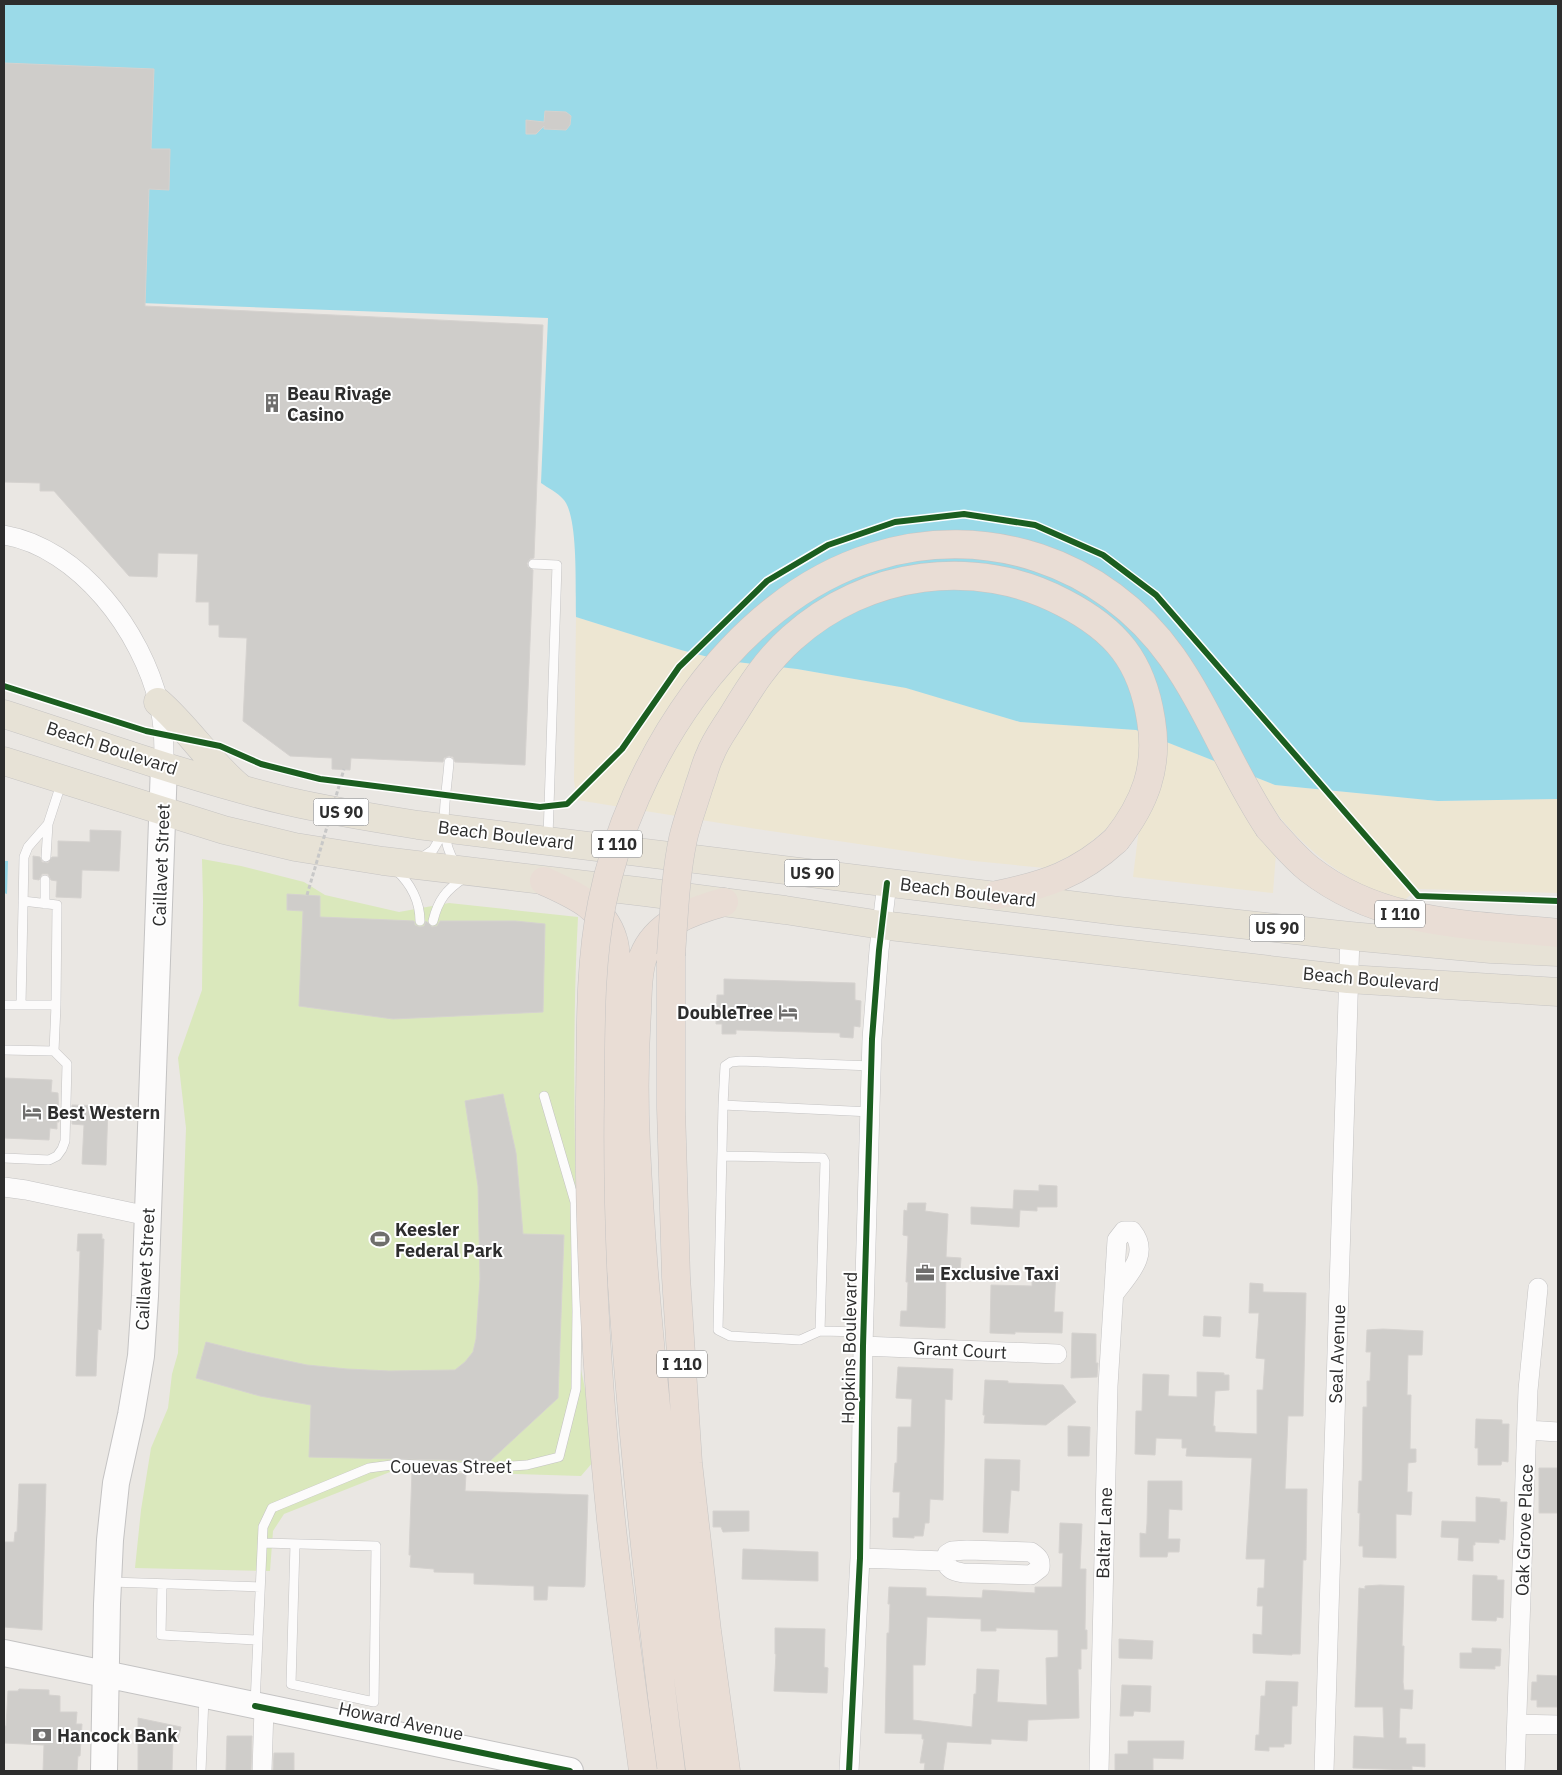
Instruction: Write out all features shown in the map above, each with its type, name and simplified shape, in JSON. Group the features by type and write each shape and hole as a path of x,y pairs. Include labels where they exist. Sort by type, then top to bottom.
{"highway":[{"name":"I 110","path":"643,1771 611,1520 599,1362 589,1173 592,998 596,938 602,902 619,837 632,802 650,764 687,704 728,655 766,618 794,596 840,568 886,552 930,545 983,545 1008,549 1058,565 1089,581 1121,603 1154,633 1189,684 1244,788 1269,828 1307,868 1348,894 1398,914 1428,920 1558,933"},
{"name":"I 110","path":"726,1771 707,1631 688,1463 676,1277 671,955 676,891 683,838 710,754 752,685 778,652 807,626 840,604 890,583 915,578 939,575 965,576 1013,582 1059,600 1096,622 1125,650 1136,666 1148,700 1154,760 1145,794 1136,812 1116,840 1090,861 1070,873 1038,885 997,895"},
{"path":"544,881 575,896 597,911 611,932 616,949 613,1019 621,1290 650,1483 700,1771"},
{"path":"672,1771 655,1645 647,1315 635,1105 635,1045 638,986 643,957 657,935 667,926 684,916 724,902"}],"main road":[{"path":"158,702 179,721 240,788"},
{"name":"Beach Boulevard","path":"4,714 240,788 372,818 1118,910 1350,936 1491,949 1558,952"},
{"name":"Beach Boulevard","path":"4,761 224,830 322,852 395,863 724,902 881,925 1348,979 1558,992"},
{"name":"Caillavet Street","path":"104,1771 105,1673 110,1540 116,1483 131,1415 141,1356 145,1296 164,765"},
{"name":"Howard Avenue","path":"4,1653 204,1694 541,1768 570,1771"}],"street":[{"path":"4,535 38,545 59,556 78,572 115,610 139,651 150,676 158,702 164,734 164,765"},
{"name":"Hopkins Boulevard","path":"849,1771 860,1558 863,1339 872,1039 881,925 887,883"},
{"name":"Seal Avenue","path":"1324,1771 1350,936"},
{"path":"4,1187 148,1216"},
{"name":"Oak Grove Place","path":"1515,1771 1528,1390 1538,1288"},
{"name":"Baltar Lane","path":"1099,1771 1108,1396 1114,1294"},
{"name":"Grant Court","path":"863,1339 1057,1354"},
{"path":"1527,1430 1558,1432"},
{"path":"860,1558 945,1561"},
{"name":"Couevas Street","path":"260,1707 262,1771"},
{"path":"1517,1724 1558,1725"}],"lane":[{"path":"533,564 558,565 548,840"},
{"path":"433,921 441,898 468,872 453,860 449,852 444,828 449,762"},
{"path":"46,857 48,824 63,779"},
{"path":"21,1005 24,857 28,848 48,824"},
{"path":"420,921 418,903 395,863 421,858 432,850 444,828"},
{"path":"45,880 45,904"},
{"path":"23,901 57,905 54,1051"},
{"path":"4,1005 56,1005"},
{"path":"4,1050 54,1051 67,1064 65,1141 62,1149 57,1156 49,1160 4,1158"},
{"path":"863,1339 820,1331 800,1340 730,1336 718,1330 723,1105 725,1066 731,1062 872,1066"},
{"name":"Couevas Street","path":"260,1707 258,1640 262,1543 263,1528 272,1508 369,1468 399,1464 481,1468 527,1464 559,1457 576,1389 575,1202 544,1096"},
{"path":"723,1105 871,1112"},
{"path":"722,1156 823,1158 826,1162 820,1331"},
{"path":"262,1543 376,1546 374,1702 291,1684 295,1544"},
{"path":"108,1582 260,1587"},
{"path":"162,1584 161,1635 258,1640"},
{"path":"201,1771 204,1694"}],"path":[{"path":"307,895 344,769"}],"sand":[{"path":"576,617 681,650 720,660 797,669 907,688 1020,722 1136,730 1275,785 1438,801 1558,799 1558,893 1418,889 1403,901 1367,888 1340,872 1305,844 1274,810 1276,853 1273,893 1133,877 1139,828 1119,815 1104,831 1080,851 1045,868 974,861 577,800 574,781"}],"green space":[{"name":"Keesler Federal Park","path":"202,859 241,866 304,882 325,895 399,912 449,903 578,917 574,1085 580,1365 588,1403 593,1462 581,1476 395,1470 284,1514 273,1531 270,1571 135,1568 141,1510 151,1448 168,1408 172,1374 178,1353 186,1128 178,1058 202,990"}],"water":[{"path":"4,4 1558,4 1558,799 1438,801 1275,785 1136,730 1020,722 906,688 797,669 720,660 681,650 576,617 575,555 572,521 563,499 541,483 548,318 4,298"},
{"path":"4,861 8,861 7,894 4,893"}],"building":[{"name":"Beau Rivage Casino","path":"4,63 154,69 151,149 170,149 169,190 149,189 145,306 543,325 534,558 530,559 527,563 528,567 533,570 525,765 455,762 453,757 449,756 444,758 443,762 351,758 350,770 332,769 332,758 290,756 243,721 247,638 219,637 219,625 209,625 209,602 196,602 198,554 158,553 157,577 129,576 54,491 40,491 40,483 4,482"},
{"path":"545,111 566,112 571,116 570,125 566,130 544,129 544,126 536,134 526,134 526,120 544,122"},
{"path":"90,830 121,831 119,871 82,870 81,898 56,897 57,881 51,880 48,874 42,874 39,880 33,879 33,856 40,857 42,862 48,863 52,857 58,857 58,841 90,842"},
{"path":"287,894 320,896 320,917 414,921 415,925 420,927 424,926 426,921 432,927 437,926 440,921 515,921 545,924 543,1012 393,1019 299,1006 303,911 287,910"},
{"name":"DoubleTree","path":"724,979 855,983 855,1000 861,1001 860,1027 854,1026 853,1038 840,1037 840,1033 736,1030 736,1034 722,1034 722,1024 716,1024 717,995 724,995"},
{"name":"Best Western","path":"4,1078 52,1080 51,1092 58,1093 59,1122 57,1122 57,1129 50,1128 49,1140 4,1138"},
{"path":"503,1094 516,1153 523,1234 564,1235 558,1398 490,1461 309,1457 311,1405 260,1396 196,1378 206,1342 307,1365 347,1369 389,1371 455,1370 465,1362 473,1352 476,1339 480,1279 478,1186 465,1101"},
{"path":"72,1105 108,1106 106,1165 82,1164 84,1125 72,1124"},
{"path":"1039,1185 1057,1186 1057,1207 1037,1207 1037,1211 1020,1210 1019,1227 971,1224 971,1207 1013,1209 1014,1190 1039,1191"},
{"path":"908,1203 926,1203 925,1211 948,1214 946,1257 961,1258 960,1271 946,1270 945,1328 900,1326 901,1311 907,1311 908,1236 903,1235 904,1210 907,1211"},
{"path":"78,1234 102,1234 102,1239 104,1239 101,1330 98,1329 96,1376 76,1376 80,1251 77,1251"},
{"path":"1043,1271 1056,1271 1054,1312 1063,1312 1062,1333 990,1333 991,1285 1032,1286 1032,1281 1042,1281"},
{"path":"1250,1283 1263,1284 1263,1292 1306,1293 1303,1416 1288,1416 1285,1489 1307,1489 1306,1560 1303,1560 1300,1654 1292,1655 1253,1653 1253,1634 1262,1635 1263,1606 1257,1606 1258,1588 1264,1588 1265,1559 1246,1559 1252,1458 1186,1456 1187,1448 1182,1448 1182,1439 1156,1438 1155,1455 1135,1454 1136,1411 1142,1411 1143,1374 1169,1375 1168,1396 1197,1397 1197,1372 1224,1373 1224,1375 1229,1375 1229,1390 1215,1391 1213,1426 1215,1426 1215,1432 1257,1434 1257,1390 1263,1390 1265,1359 1256,1358 1259,1313 1249,1313"},
{"path":"1204,1316 1221,1317 1220,1337 1203,1336"},
{"path":"1367,1330 1423,1331 1422,1355 1408,1355 1407,1395 1411,1395 1410,1449 1416,1449 1416,1462 1408,1463 1407,1492 1412,1492 1411,1515 1396,1514 1396,1558 1363,1557 1363,1546 1359,1546 1360,1513 1358,1513 1359,1481 1362,1481 1363,1407 1367,1407 1367,1381 1370,1381 1371,1352 1366,1352"},
{"path":"1072,1333 1096,1334 1097,1377 1071,1378"},
{"path":"898,1367 953,1369 952,1400 945,1399 943,1500 930,1499 929,1523 925,1523 923,1536 914,1536 914,1538 893,1537 893,1518 899,1518 900,1492 893,1492 895,1463 897,1463 898,1427 911,1427 912,1399 896,1398"},
{"path":"985,1380 1008,1381 1008,1383 1063,1385 1076,1402 1046,1425 984,1423"},
{"path":"1476,1419 1502,1420 1502,1424 1509,1424 1508,1462 1502,1461 1501,1465 1478,1465 1478,1448 1475,1448"},
{"path":"1068,1426 1090,1427 1089,1456 1068,1456"},
{"path":"985,1459 1020,1460 1019,1491 1011,1490 1008,1533 983,1532"},
{"path":"1539,1468 1558,1468 1558,1513 1539,1513"},
{"path":"412,1471 466,1474 465,1491 588,1495 584,1587 548,1586 547,1600 534,1600 534,1586 474,1584 474,1573 434,1572 434,1569 410,1567"},
{"path":"1148,1481 1182,1481 1182,1510 1169,1509 1168,1539 1180,1539 1179,1552 1168,1552 1167,1557 1140,1557 1140,1533 1146,1534"},
{"path":"19,1484 46,1484 42,1630 4,1627 4,1542 14,1542 15,1532 17,1532"},
{"path":"1476,1497 1500,1499 1500,1502 1507,1502 1505,1540 1499,1539 1499,1543 1475,1542 1475,1545 1473,1545 1473,1561 1458,1560 1459,1538 1441,1537 1442,1521 1476,1522"},
{"path":"713,1511 749,1511 749,1531 723,1532 721,1527 713,1527"},
{"path":"1060,1523 1082,1524 1080,1569 1086,1569 1085,1630 1087,1630 1087,1649 1081,1649 1081,1669 1078,1669 1079,1718 1028,1720 1027,1741 991,1739 991,1744 947,1742 943,1771 924,1771 925,1763 920,1763 924,1739 922,1739 922,1734 885,1733 889,1587 926,1588 926,1596 982,1598 983,1590 1035,1593 1035,1587 1062,1587 1063,1553 1059,1553","holes":["927,1617 981,1619 981,1631 996,1631 996,1628 1058,1630 1058,1657 1046,1658 1047,1705 997,1702 999,1670 977,1669 972,1727 913,1720 913,1665 925,1665"]},
{"path":"743,1549 818,1552 818,1581 742,1579"},
{"path":"1473,1575 1497,1576 1497,1580 1504,1580 1503,1618 1497,1617 1496,1621 1472,1620"},
{"path":"1365,1586 1404,1586 1403,1682 1404,1690 1413,1690 1412,1709 1400,1708 1399,1738 1406,1738 1406,1744 1425,1744 1425,1767 1412,1766 1412,1770 1353,1768 1354,1736 1384,1738 1383,1707 1355,1707 1359,1588 1365,1589"},
{"path":"775,1628 825,1629 824,1667 828,1668 827,1693 774,1691"},
{"path":"1119,1639 1153,1641 1152,1659 1119,1658"},
{"path":"1472,1648 1501,1649 1500,1666 1495,1666 1495,1669 1460,1668 1460,1653 1472,1653"},
{"path":"1537,1675 1558,1676 1558,1707 1537,1707 1537,1700 1531,1700 1532,1682 1537,1682"},
{"path":"1266,1681 1298,1682 1297,1706 1292,1706 1291,1744 1284,1744 1284,1747 1269,1747 1269,1751 1255,1750 1256,1735 1259,1735 1261,1696 1265,1696"},
{"path":"1122,1685 1151,1686 1150,1712 1134,1711 1133,1716 1120,1716"},
{"name":"Hancock Bank","path":"19,1689 49,1690 49,1695 60,1696 60,1712 77,1712 76,1724 82,1724 77,1771 43,1771 44,1745 4,1743 8,1691 18,1691"},
{"path":"138,1718 181,1727 178,1740 173,1740 172,1771 138,1771"},
{"path":"227,1736 252,1736 251,1771 226,1771"},
{"path":"1128,1741 1184,1741 1183,1759 1153,1758 1153,1771 1115,1771 1115,1754 1128,1754"},
{"path":"274,1753 294,1753 294,1771 273,1771"}],"cycle path":[{"path":"4,686 146,731 220,746 261,764 320,779 540,807 567,804 622,749 679,667 767,581 828,545 895,522 964,514 1035,525 1103,555 1156,595 1418,896 1558,901"},
{"path":"849,1771 860,1558 863,1346 872,1039 879,950 887,883"},
{"path":"255,1706 570,1771"}],"place":[{"name":"Beau Rivage Casino","path":"272,403"},
{"name":"DoubleTree","path":"788,1012"},
{"name":"Best Western","path":"32,1112"},
{"name":"Keesler Federal Park","path":"380,1239"},
{"name":"Exclusive Taxi","path":"925,1273"},
{"name":"Hancock Bank","path":"42,1735"}]}
